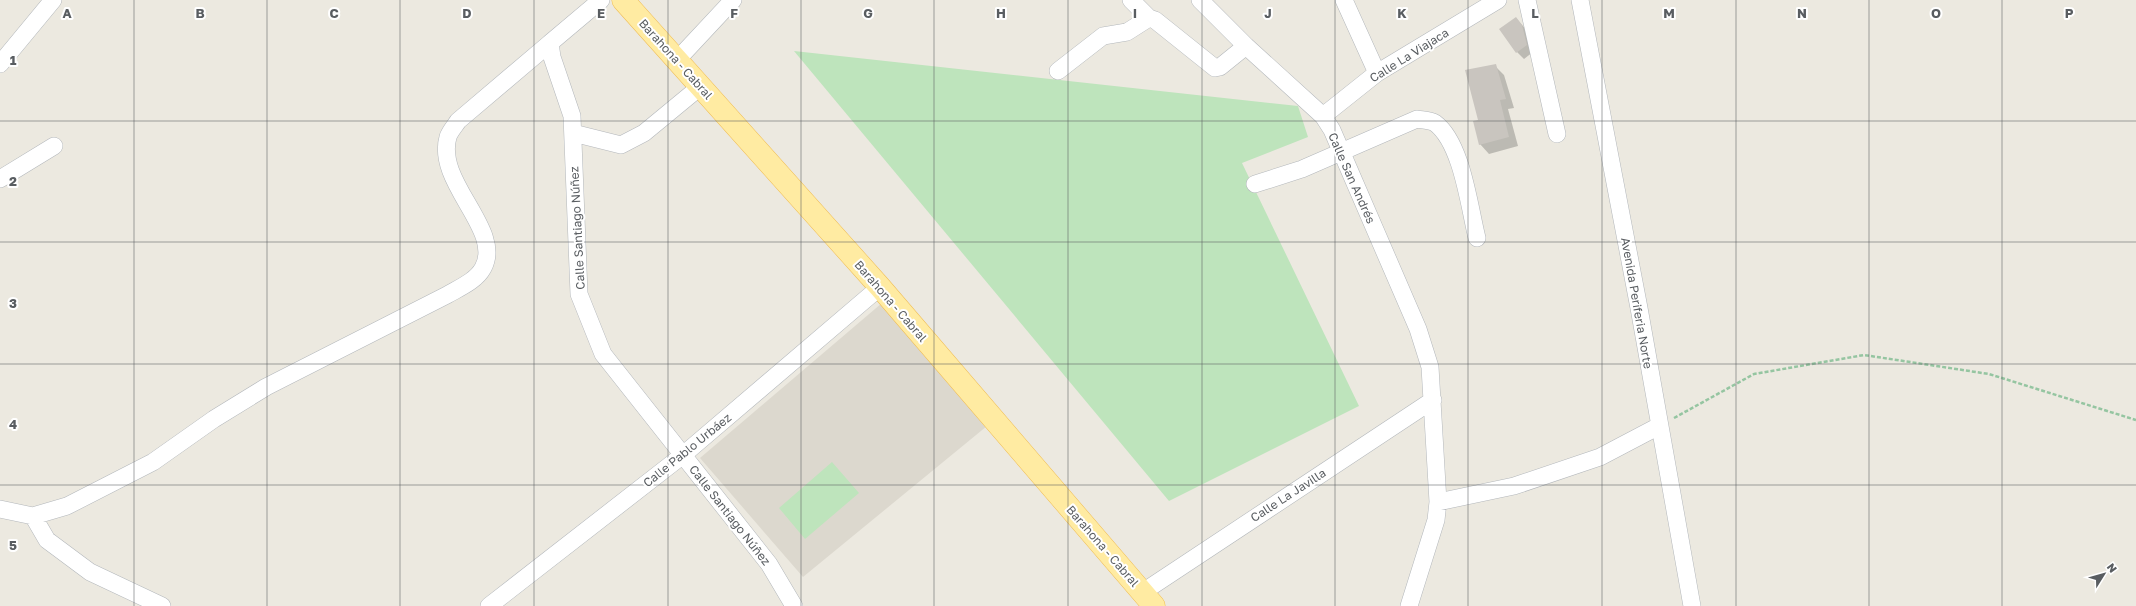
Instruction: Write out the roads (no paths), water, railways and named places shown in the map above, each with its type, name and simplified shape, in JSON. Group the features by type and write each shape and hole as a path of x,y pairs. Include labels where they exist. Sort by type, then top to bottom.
{"main road":[{"name":"Barahona - Cabral","path":"623,0 880,287 1149,599"}],"street":[{"path":"0,64 53,0"},
{"path":"0,509 34,516 67,506 153,462 214,419 266,387 440,299 472,280 483,269 488,257 486,241 480,227 451,176 447,153 448,136 458,121 478,103 601,0"},
{"path":"677,60 733,0"},
{"path":"1131,0 1149,18 1155,20 1215,68 1220,67 1246,46"},
{"name":"Calle San Andrés","path":"1200,0 1246,46 1323,116 1342,152 1418,329 1430,367 1438,502 1436,520 1409,606"},
{"path":"1344,0 1377,73"},
{"name":"Calle La Viajaca","path":"1323,116 1377,73 1498,0"},
{"path":"1528,0 1557,134"},
{"name":"Avenida Periferia Norte","path":"1580,0 1692,606"},
{"path":"1058,71 1103,36 1127,32 1149,18"},
{"name":"Calle Santiago Núñez","path":"550,43 552,57 572,116 579,294 603,354 770,564 794,606"},
{"path":"573,133 621,145 644,133 701,86"},
{"path":"1255,184 1302,169 1417,119 1433,122 1445,133 1456,150 1477,238"},
{"path":"0,179 54,146"},
{"name":"Calle Pablo Urbáez","path":"489,606 683,456 880,287"},
{"name":"Calle La Javilla","path":"1149,599 1433,400"},
{"path":"1438,502 1514,486 1600,457 1659,426"},
{"path":"34,516 47,540 90,572 162,606"}]}
